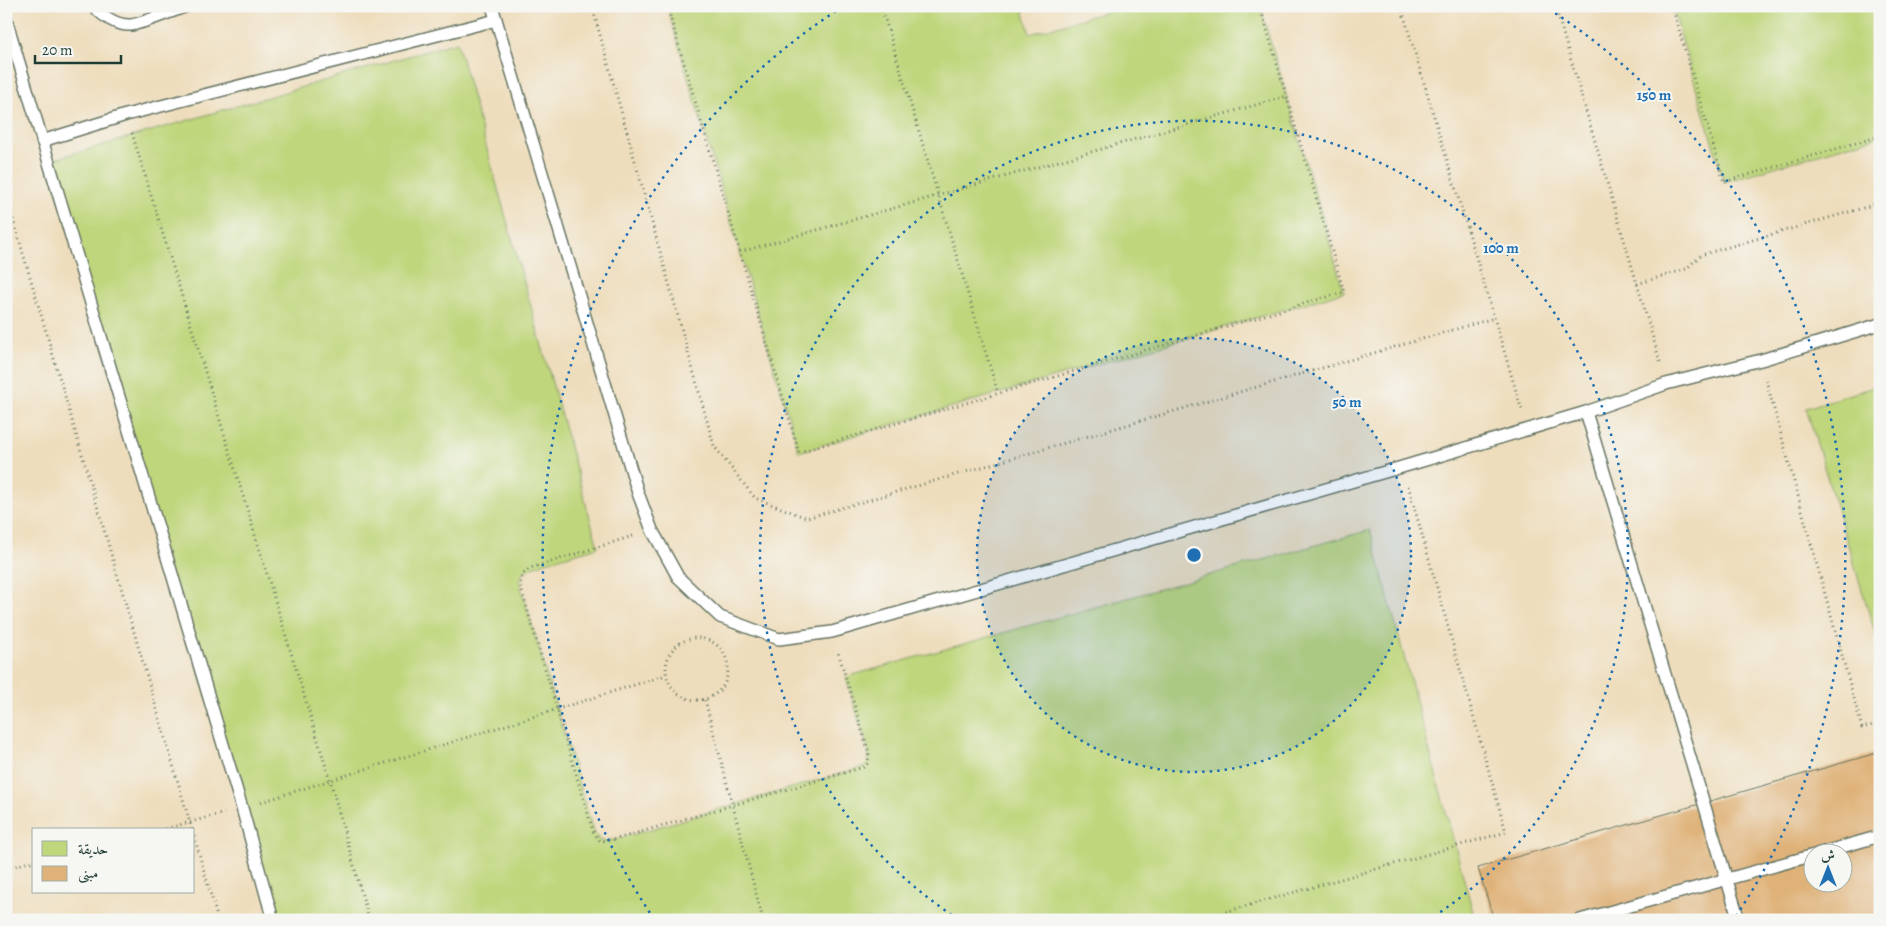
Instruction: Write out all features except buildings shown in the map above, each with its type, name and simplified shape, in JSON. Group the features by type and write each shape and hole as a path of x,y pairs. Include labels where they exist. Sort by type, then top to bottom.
{"lane":[{"path":"94,6 100,14 113,21 130,25 187,6"},
{"path":"492,6 638,493 652,530 678,577 720,617 779,639 832,632 1402,467 1586,412 1666,384 1761,360 1880,324"},
{"path":"6,19 242,808 273,920"},
{"path":"42,141 126,115 496,20"},
{"path":"1586,412 1739,920"},
{"path":"1852,844 1880,836"},
{"path":"1580,920 1804,858"}],"path":[{"path":"592,6 714,446 755,498 807,518 1494,318"},
{"path":"667,6 798,452 1344,292 1260,6"},
{"path":"881,6 998,393"},
{"path":"1402,6 1527,429"},
{"path":"1555,6 1666,384"},
{"path":"1672,6 1724,182 1880,136"},
{"path":"740,252 1287,96"},
{"path":"126,115 330,780 369,920"},
{"path":"6,195 192,828"},
{"path":"1637,284 1686,269 1701,255 1880,203"},
{"path":"1761,360 1862,728 1880,723"},
{"path":"1197,920 1506,832 1402,467"},
{"path":"652,530 530,568 521,576 521,588 556,709 593,831 600,841 613,840 860,769 868,763 869,753 832,632"},
{"path":"704,638 714,643 725,654 729,669 727,679 714,696 705,700 684,698 676,693 666,675 669,655 675,646 684,640 704,638"},
{"path":"168,828 242,808 666,675"},
{"path":"705,700 763,920"},
{"path":"195,840 218,920"},
{"path":"6,868 32,862"}],"green space":[{"path":"667,6 1022,6 1030,34 1126,6 1260,6 1344,292 799,452"},
{"path":"1672,6 1880,6 1880,136 1724,182"},
{"path":"457,42 598,547 546,562 528,570 521,577 521,588 593,831 600,841 613,840 864,767 868,763 869,753 846,677 1370,530 1475,920 273,920 48,161"},
{"path":"1880,385 1880,649 1806,408"}]}
